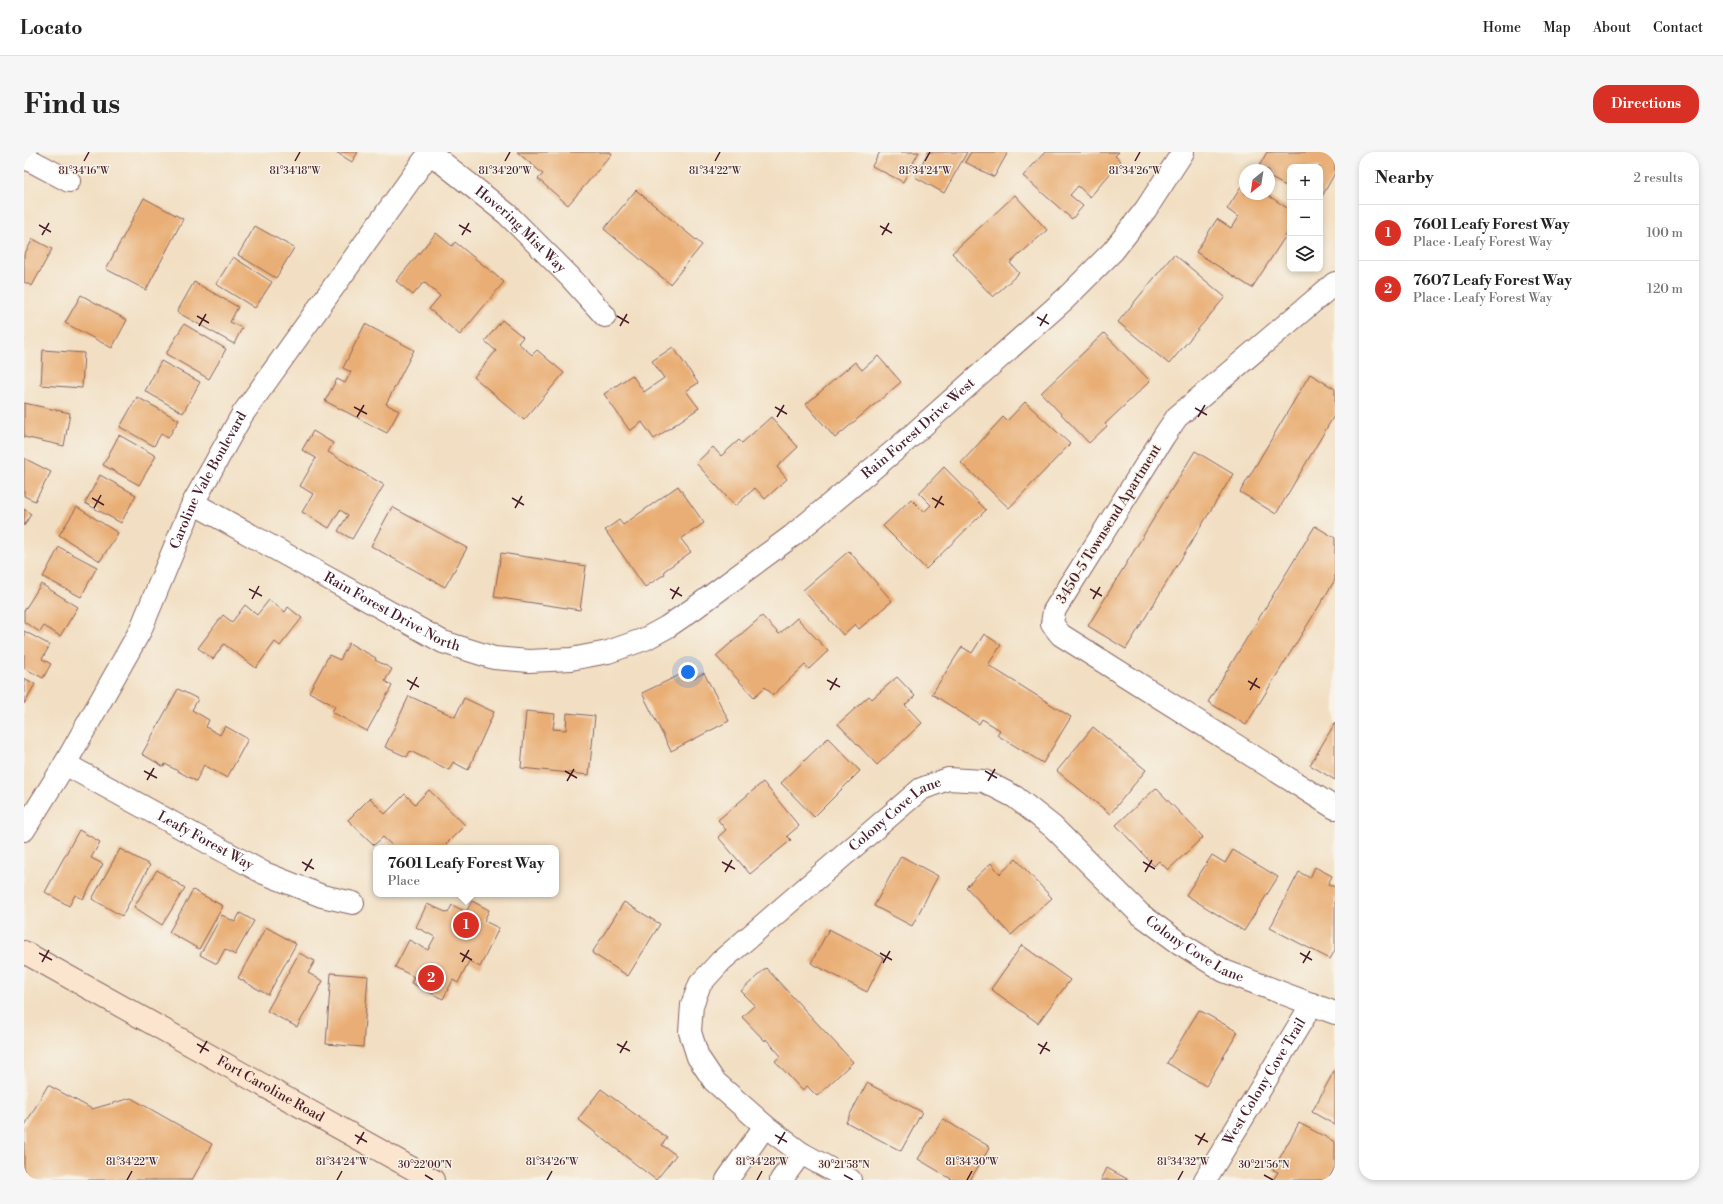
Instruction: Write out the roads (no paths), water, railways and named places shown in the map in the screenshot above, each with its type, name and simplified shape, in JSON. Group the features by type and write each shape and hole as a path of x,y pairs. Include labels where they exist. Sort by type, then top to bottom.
{"street":[{"name":"Hovering Mist Way","path":"430,152 507,214 570,277 604,316"},
{"name":"Caroline Vale Boulevard","path":"24,830 64,764 140,631 193,503 242,415 430,152"},
{"name":"Rain Forest Drive West","path":"608,652 646,638 696,607 792,536 900,446 1065,299 1113,252 1146,209 1183,152"},
{"path":"24,156 69,181"},
{"name":"3450-5 Townsend Apartment","path":"1335,283 1177,417 1159,443 1054,611 1052,624 1061,635 1335,808"},
{"name":"Rain Forest Drive North","path":"193,503 443,642 494,658 529,661 571,659 608,652"},
{"name":"Leafy Forest Way","path":"64,764 264,873 322,896 353,903"},
{"name":"Colony Cove Lane","path":"764,1126 714,1082 698,1057 690,1032 692,1005 700,984 721,961 921,789 948,779 984,781 1015,797 1053,827 1140,914 1178,942 1224,972 1335,1013"},
{"name":"Fort Caroline Road","path":"24,952 432,1180"},
{"name":"West Colony Cove Trail","path":"1205,1180 1312,1004"},
{"path":"728,1180 764,1126 801,1153 850,1180"},
{"path":"781,1180 801,1153"}],"place":[{"name":"7601 Leafy Forest Way","path":"466,925"},
{"name":"7607 Leafy Forest Way","path":"431,978"}]}
